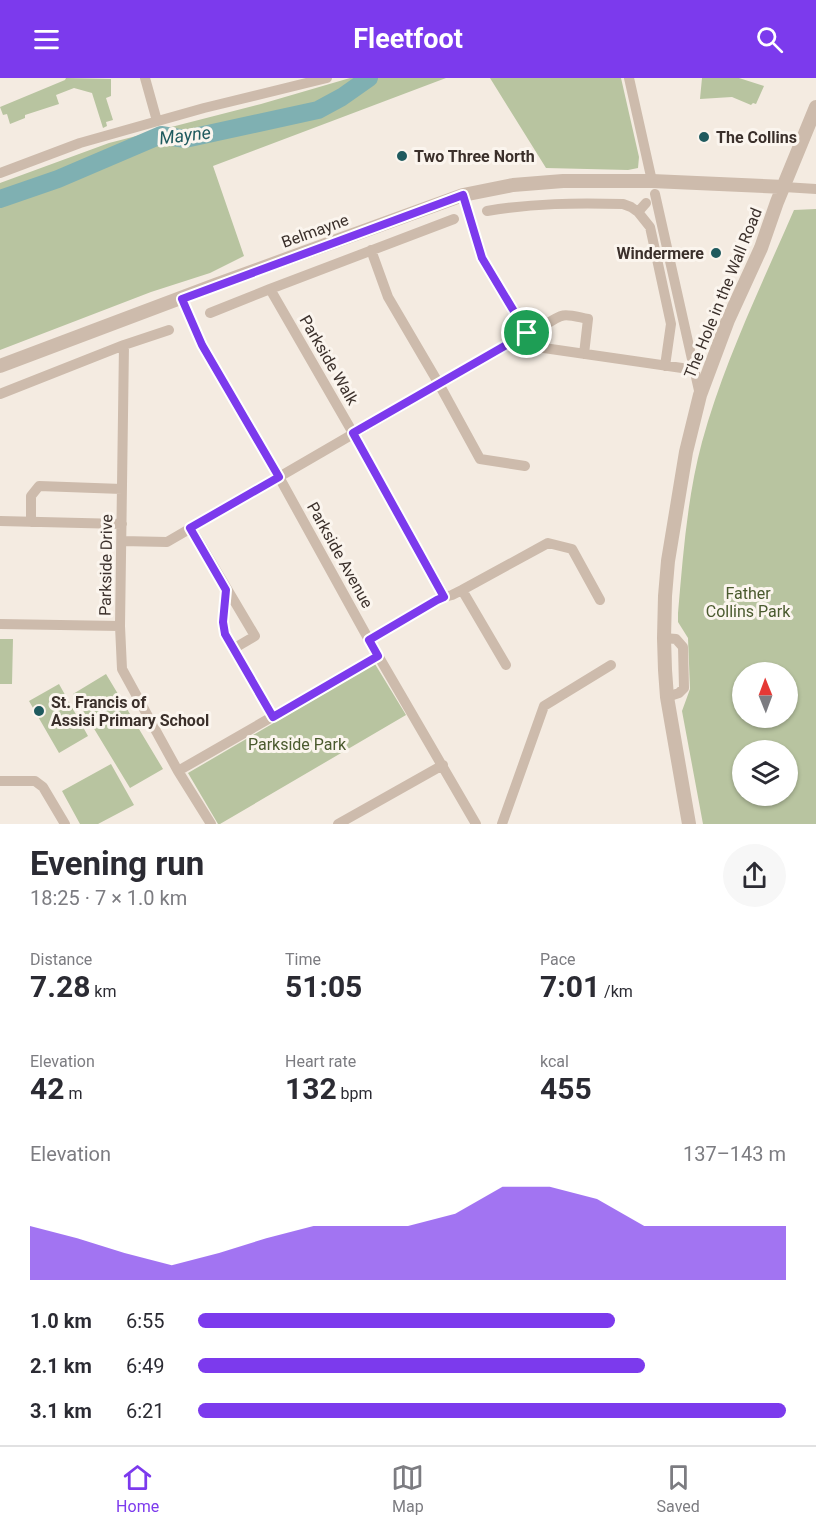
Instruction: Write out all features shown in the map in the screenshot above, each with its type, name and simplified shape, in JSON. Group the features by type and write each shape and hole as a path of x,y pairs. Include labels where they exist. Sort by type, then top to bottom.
{"street":[{"path":"145,78 158,121"},
{"path":"0,172 80,144 158,121 327,78"},
{"path":"629,78 700,395"},
{"name":"The Hole in the Wall Road","path":"689,824 667,697 664,639 668,561 686,452 700,395 728,320 761,248 777,202 816,107"},
{"name":"Belmayne","path":"0,366 463,195 513,184 563,181 654,188 784,187"},
{"path":"784,187 816,189"},
{"path":"463,195 482,258 537,347 682,368"},
{"path":"487,211 525,205 566,203 622,204 638,212 650,227 671,324 665,366"},
{"path":"638,212 646,203"},
{"path":"210,313 454,219"},
{"path":"371,250 388,297 480,459 525,466"},
{"name":"Parkside Walk","path":"270,289 444,597"},
{"name":"Parkside Avenue","path":"182,299 202,345 476,824"},
{"path":"545,325 564,314 588,319 584,354"},
{"path":"0,394 124,345 169,330"},
{"path":"122,541 167,542 439,384 525,330"},
{"name":"Parkside Drive","path":"124,345 120,626 122,669 178,771 211,824"},
{"path":"31,522 31,496 39,486 122,489"},
{"path":"0,521 122,524"},
{"path":"190,528 255,636 233,649"},
{"path":"369,640 437,600 462,590 548,543 572,549 600,600"},
{"path":"226,590 223,622 225,634 273,717"},
{"path":"462,590 506,665"},
{"path":"0,624 120,626"},
{"path":"178,771 378,656"},
{"path":"502,824 544,706 610,665"},
{"path":"338,824 443,765"},
{"path":"0,781 35,781 43,787 65,824"}],"green space":[{"path":"66,78 111,79 111,96 106,98 113,120 106,122 107,126 103,128 92,93 74,88 56,95 59,104 25,115 25,118 10,124 7,114 3,115 0,107"},
{"path":"350,78 446,78 213,166 244,256 210,273 151,292 0,350 0,183 109,143 261,104"},
{"path":"490,78 621,78 639,157 638,168 628,170 546,168"},
{"path":"702,78 739,78 764,86 756,104 751,105 732,97 700,99"},
{"name":"Father Collins Park","path":"816,209 816,824 703,824 682,711 690,689 688,638 678,622 678,613 689,506 697,463 711,412 744,324 794,210"},
{"path":"0,639 13,639 12,684 0,684"},
{"name":"Parkside Park","path":"375,664 406,715 218,824 188,773"},
{"path":"106,674 163,769 130,788 73,694"},
{"path":"59,684 88,736 59,753 29,701"},
{"path":"111,764 134,805 98,824 80,824 62,791"}],"waterway":[{"name":"Mayne","path":"0,199 58,179 161,135 185,139 318,110 369,78"}],"place":[{"name":"The Collins","path":"704,137"},
{"name":"Two Three North","path":"402,156"},
{"name":"Windermere","path":"716,253"},
{"name":"St. Francis of Assisi Primary School","path":"39,711"}],"route":[{"path":"463,195 482,258 527,333 353,433 444,597 369,640 378,656 273,717 225,634 223,622 226,590 190,528 279,477 202,345 182,299 463,195"}]}
